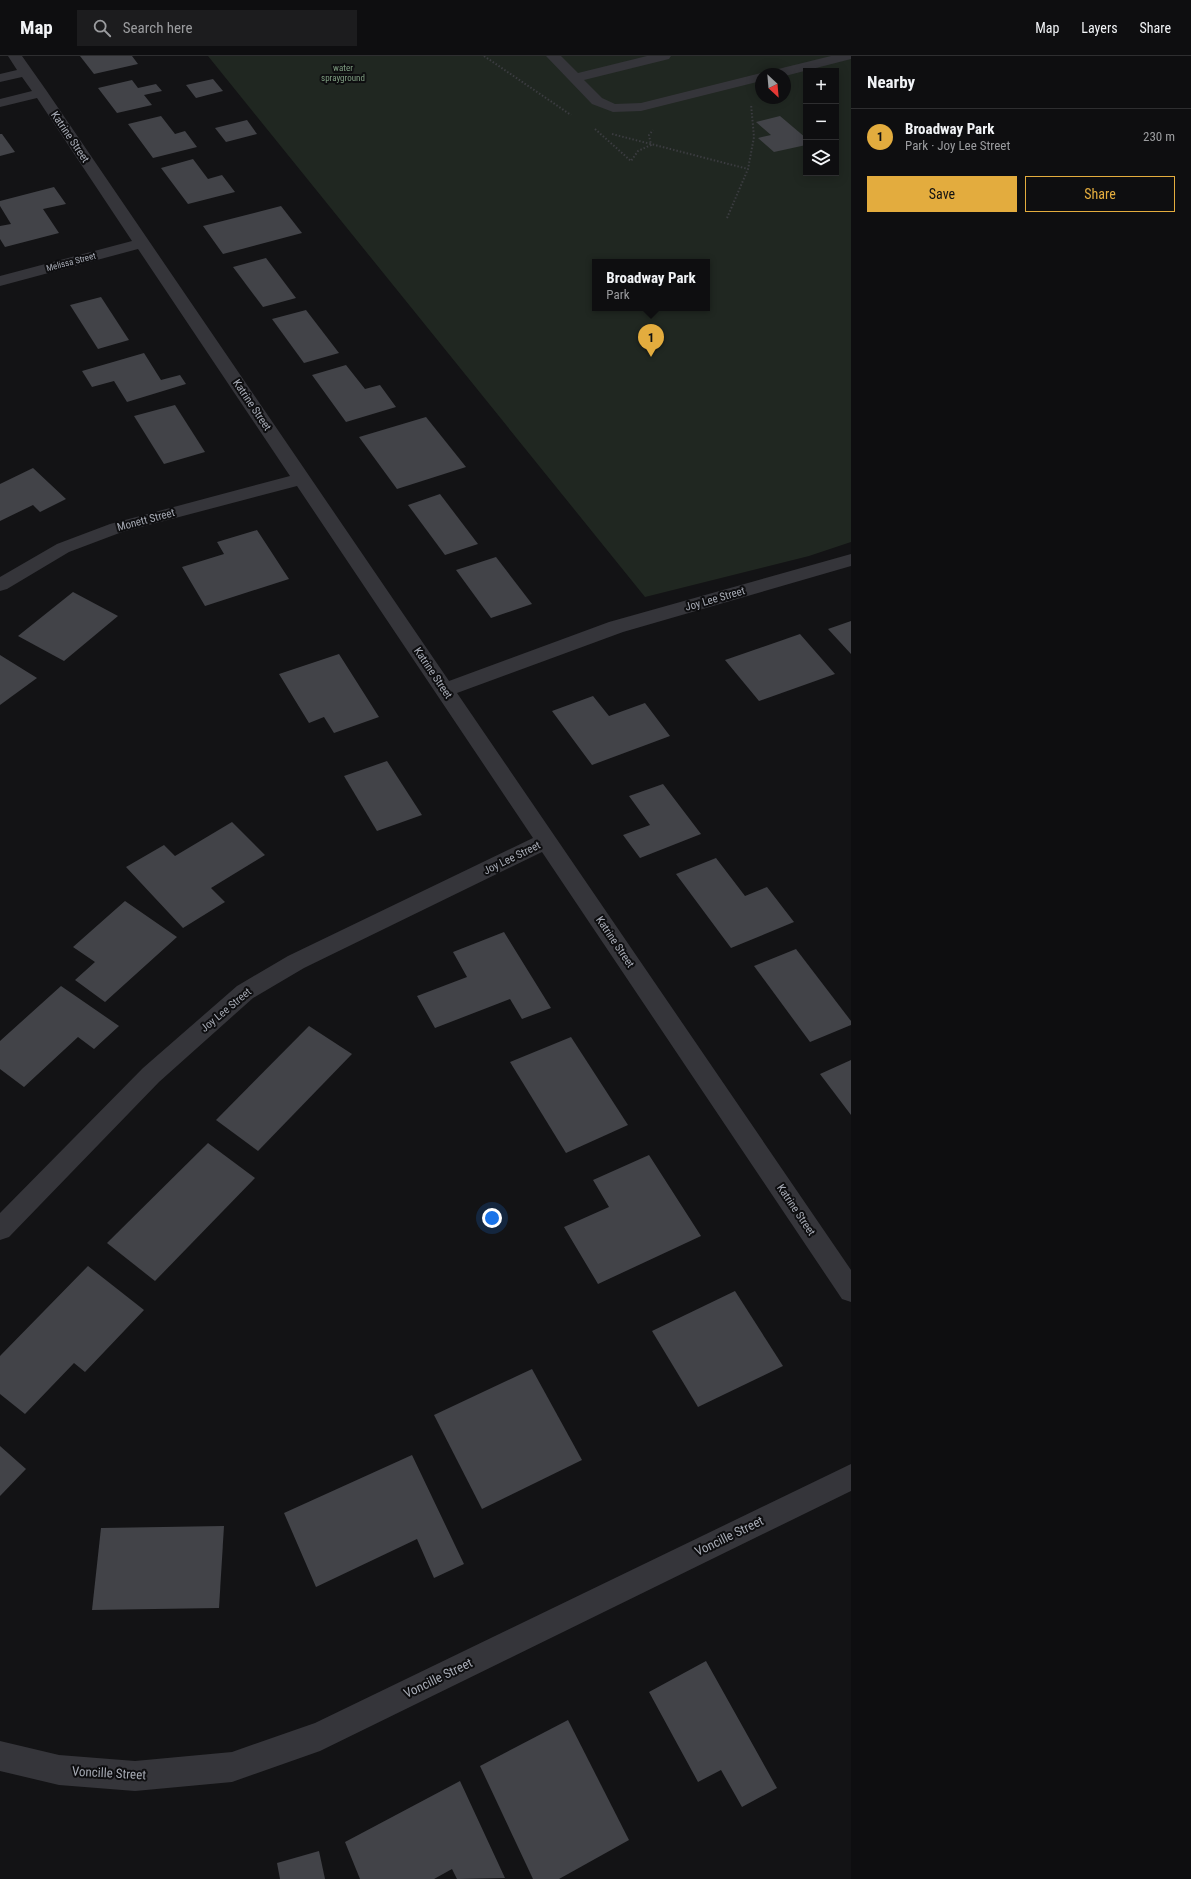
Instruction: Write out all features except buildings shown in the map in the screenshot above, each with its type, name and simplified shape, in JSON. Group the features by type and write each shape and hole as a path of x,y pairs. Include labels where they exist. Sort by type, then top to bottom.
{"street":[{"path":"553,56 597,101 613,108 641,107 755,79"},
{"path":"575,78 664,56"},
{"path":"791,70 848,56"},
{"path":"0,78 21,64"},
{"name":"Katrine Street","path":"21,64 851,1291"},
{"path":"0,103 41,93"},
{"name":"Melissa Street","path":"0,281 142,243"},
{"name":"Monett Street","path":"0,586 63,548 116,528 301,479"},
{"name":"Joy Lee Street","path":"445,690 616,627 851,560"},
{"name":"Joy Lee Street","path":"0,1229 151,1075 245,992 296,962 547,841"},
{"name":"Voncille Street","path":"0,1756 59,1770 135,1776 232,1767 320,1736 851,1477"}],"path":[{"path":"727,218 748,169 754,137 751,103 730,85"},
{"path":"600,130 593,127 631,161 638,151 650,145"},
{"path":"650,145 649,135 656,127"},
{"path":"608,133 748,169"}],"green space":[{"name":"water sprayground","path":"208,56 851,56 851,542 809,556 645,597"}],"place":[{"name":"Broadway Park","path":"651,357"}]}
